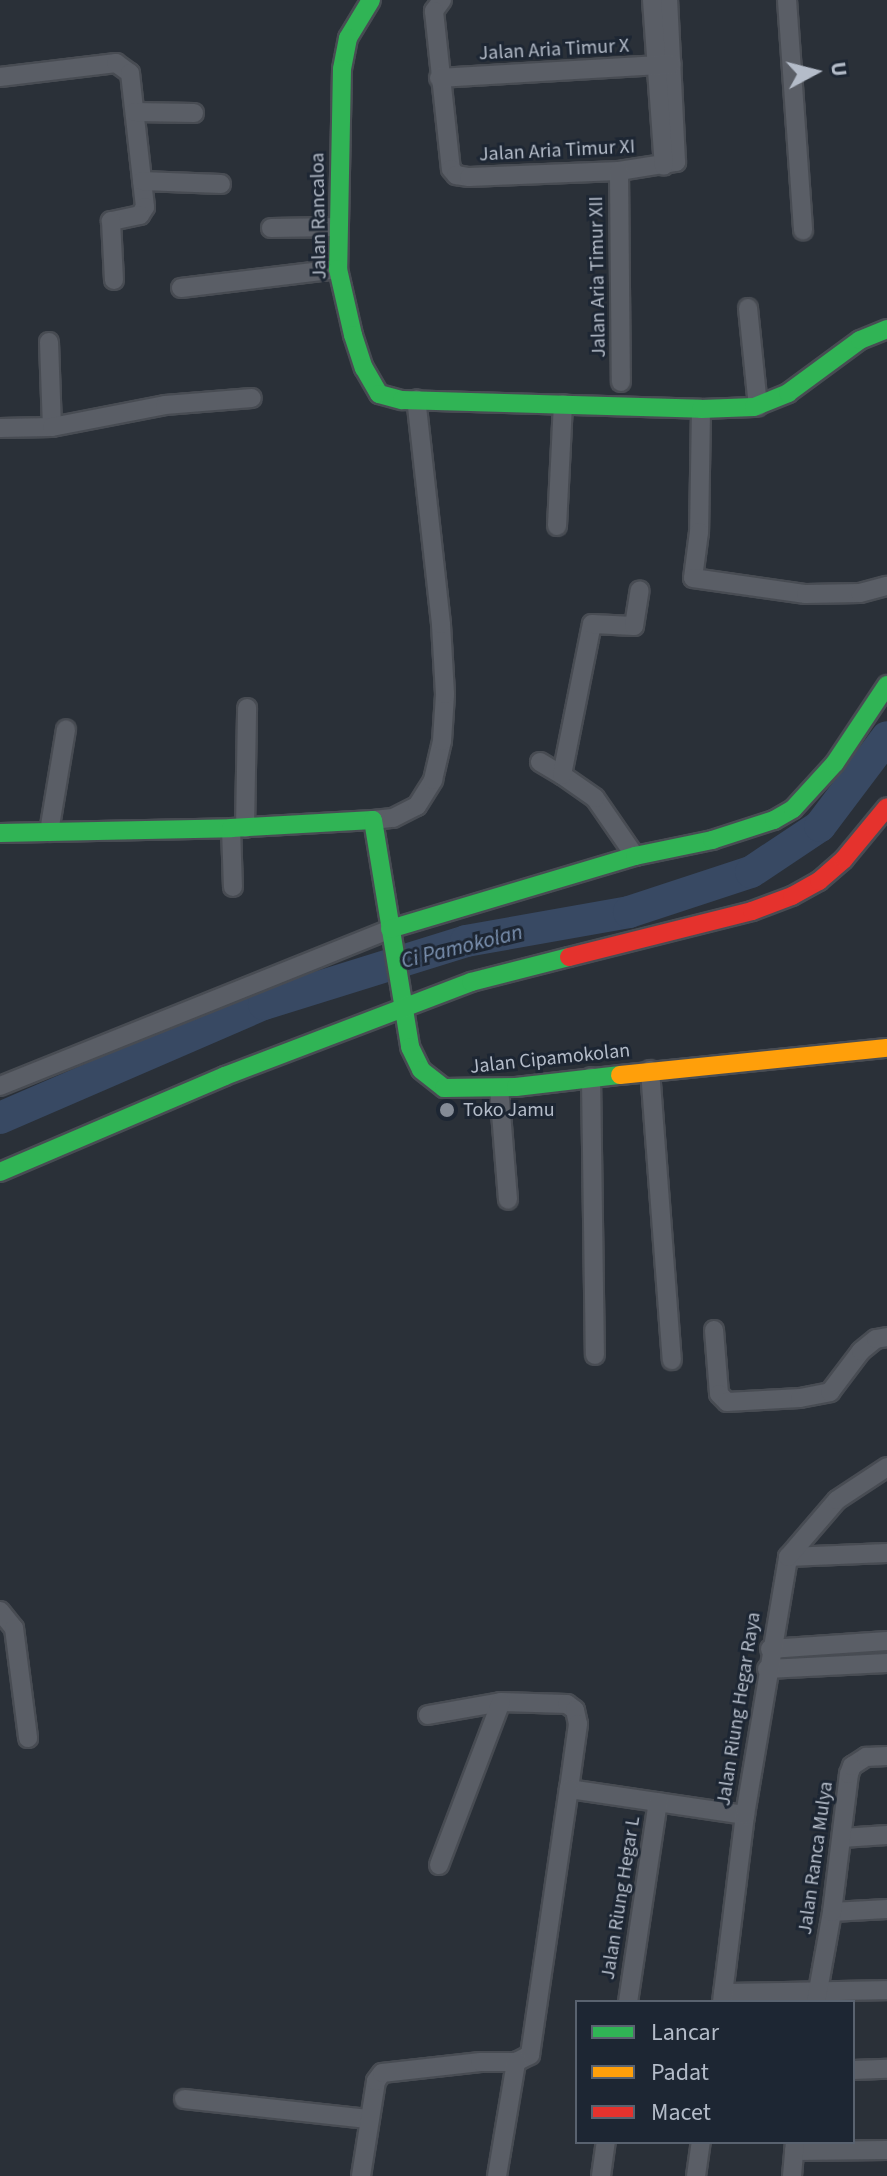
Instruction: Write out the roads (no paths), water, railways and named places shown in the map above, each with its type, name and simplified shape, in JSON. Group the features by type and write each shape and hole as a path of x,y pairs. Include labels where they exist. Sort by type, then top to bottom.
{"street":[{"name":"Jalan Rancaloa","path":"371,0 348,38 342,69 338,269 353,335 373,386 389,398 701,409 758,406"},
{"path":"439,78 434,11 442,0"},
{"path":"652,0 664,65"},
{"path":"664,65 668,0"},
{"path":"787,0 803,230"},
{"path":"0,77 122,64 130,73 142,181 142,213 114,219 110,225 114,280"},
{"name":"Jalan Aria Timur X","path":"439,78 664,65"},
{"name":"Jalan Aria Timur XI","path":"439,78 451,169 456,175 619,171 664,166 664,65"},
{"path":"135,112 194,113"},
{"name":"Jalan Aria Timur XII","path":"619,171 621,382"},
{"path":"142,181 221,184"},
{"path":"271,228 338,227"},
{"path":"181,288 338,269"},
{"path":"748,308 758,406 788,393 849,347 887,329"},
{"path":"49,342 52,427"},
{"path":"0,428 52,427 165,405 252,398"},
{"path":"0,833 238,828 373,820 393,818 417,806 433,780 442,741 445,694 441,624 416,399"},
{"path":"557,526 563,404"},
{"path":"701,409 699,532 693,578 806,594 860,593 887,586"},
{"path":"562,775 592,624 634,626 640,590"},
{"path":"0,1086 391,938 635,856 754,828 793,809 835,763 887,685"},
{"path":"233,887 247,708"},
{"path":"49,832 66,729"},
{"path":"540,762 595,798 635,856"},
{"path":"0,1172 401,1000 781,901 819,881 844,859 887,807"},
{"name":"Jalan Cipamokolan","path":"373,820 401,1000 415,1059 433,1082 460,1090 499,1088 650,1070 887,1048"},
{"path":"650,1070 672,1360"},
{"path":"591,1077 595,1355"},
{"path":"499,1088 508,1200"},
{"path":"714,1330 719,1394 727,1402 800,1398 830,1392 861,1351 876,1339 887,1337"},
{"name":"Jalan Riung Hegar Raya","path":"722,1997 745,1815 770,1649 788,1557 837,1500 887,1467"},
{"path":"788,1557 887,1553"},
{"path":"0,1611 14,1628 28,1738"},
{"path":"770,1649 887,1641"},
{"path":"767,1669 887,1663"},
{"path":"439,1865 501,1702"},
{"path":"361,2176 376,2081 389,2070 516,2062 530,2055 534,2042 578,1724 575,1710 567,1704 501,1702 428,1715"},
{"name":"Jalan Ranca Mulya","path":"816,1997 832,1912 852,1766 866,1757 887,1756"},
{"path":"569,1789 745,1815"},
{"name":"Jalan Riung Hegar L","path":"628,2000 658,1802"},
{"path":"842,1838 887,1835"},
{"path":"832,1912 887,1909"},
{"path":"722,1997 816,1997 887,1990"},
{"path":"497,2176 516,2062"},
{"path":"855,2070 887,2069"},
{"path":"184,2099 368,2119"},
{"path":"601,2176 606,2144"},
{"path":"696,2176 701,2144"},
{"path":"792,2176 795,2147 887,2150"}],"waterway":[{"name":"Ci Pamokolan","path":"0,1118 264,1004 466,941 629,912 751,872 820,826 887,737"}],"place":[{"name":"Toko Jamu","path":"447,1110"}]}
